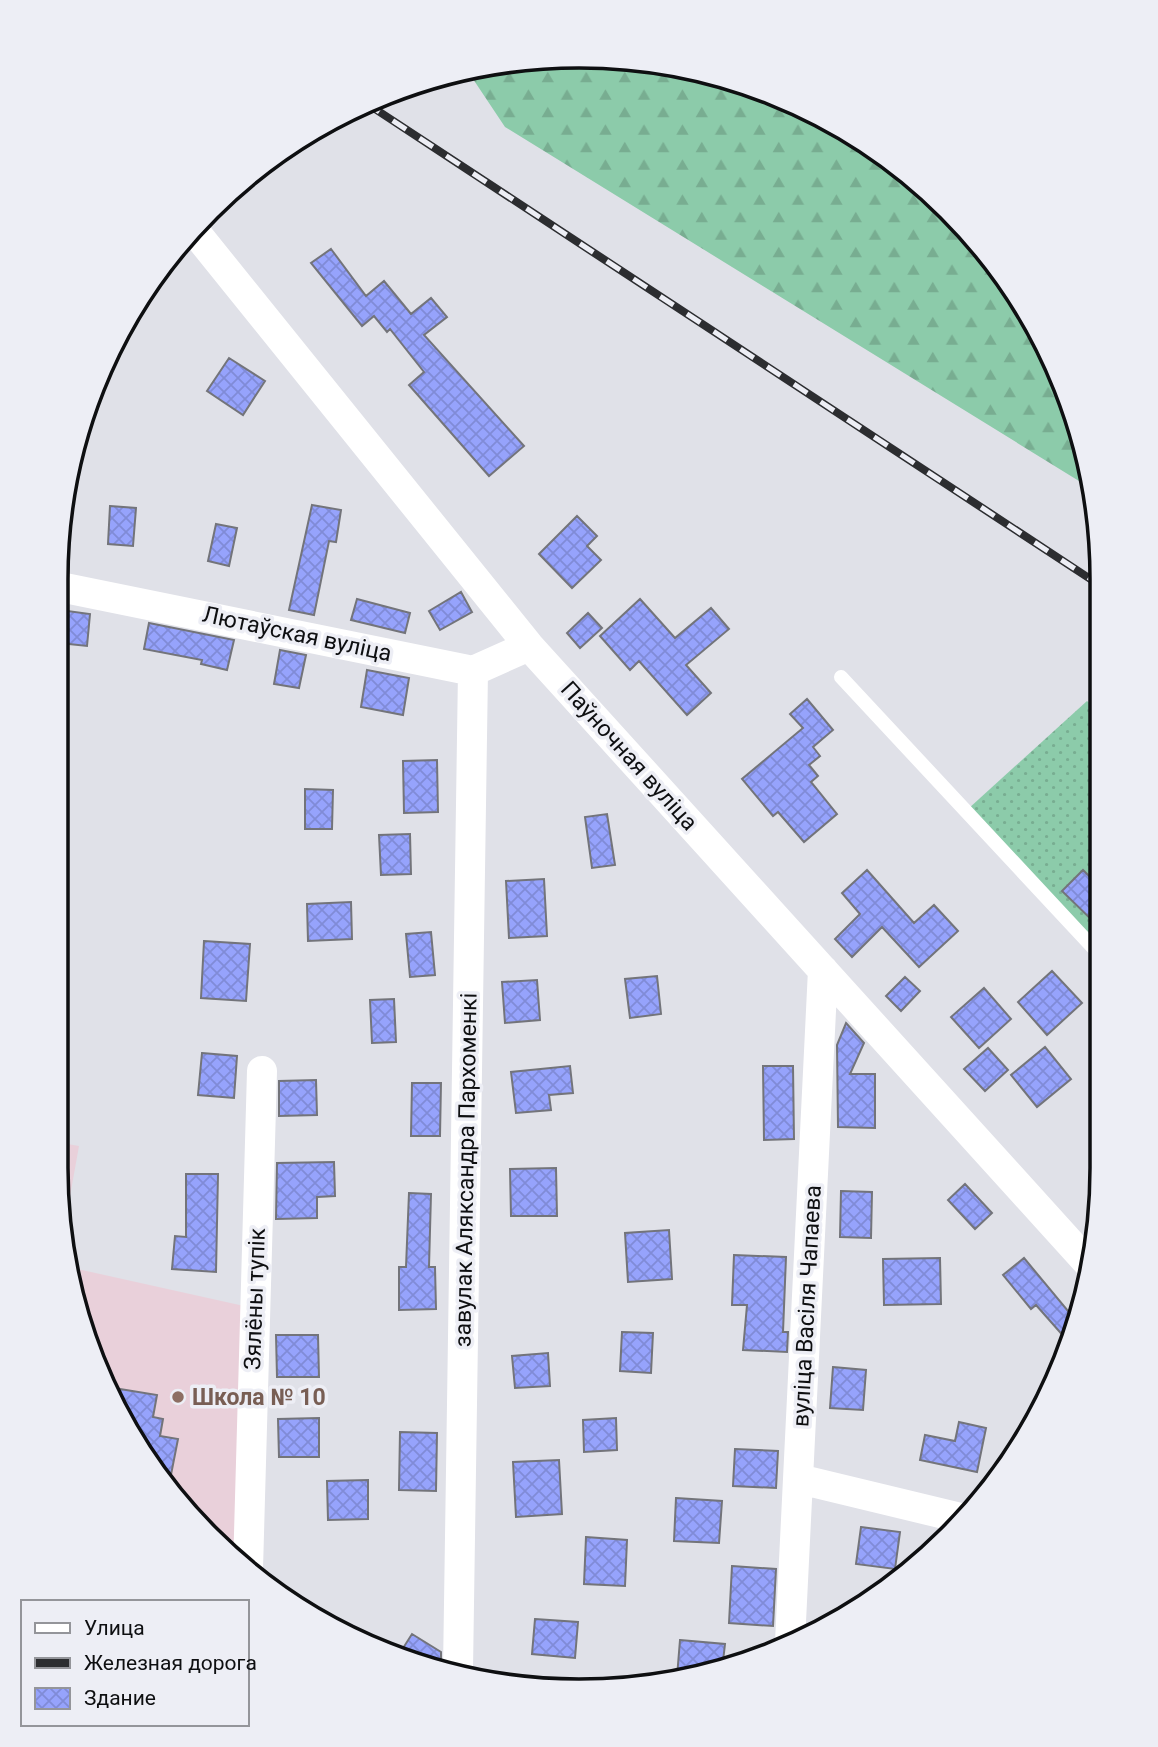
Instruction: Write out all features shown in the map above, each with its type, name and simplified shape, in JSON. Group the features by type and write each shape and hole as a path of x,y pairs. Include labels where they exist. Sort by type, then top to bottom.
{"street":[{"name":"Паўночная вуліца","path":"200,237 529,646 1082,1256"},
{"name":"Лютаўская вуліца","path":"68,588 473,671"},
{"path":"473,671 529,646"},
{"name":"завулак Аляксандра Пархоменкі","path":"458,1664 473,671"},
{"name":"вуліца Васіля Чапаева","path":"791,1633 823,970"},
{"name":"Зялёны тупік","path":"248,1557 262,1072"},
{"path":"799,1479 952,1516"}],"lane":[{"path":"841,677 1090,944"}],"shaded area":[{"path":"68,1144 79,1146 69,1201"},
{"name":"Школа № 10","path":"78,1269 244,1306 238,1548 195,1505 174,1479 137,1423 121,1394 95,1332"}],"green space":[{"path":"546,69 612,69 679,78 743,95 805,121 863,154 916,195 940,218 963,242 1004,295 1051,384 1063,415 1080,482 505,127 473,79"},
{"path":"1087,701 1090,704 1090,938 968,809"}],"building":[{"path":"331,249 366,296 384,281 411,314 431,298 447,317 424,335 524,446 489,476 409,385 424,372 390,329 387,332 374,316 362,326 311,263"},
{"path":"229,358 265,381 243,415 207,391"},
{"path":"312,505 341,510 336,542 329,541 314,615 289,610"},
{"path":"110,506 136,508 133,546 108,544"},
{"path":"577,516 597,536 587,546 601,560 572,588 539,554"},
{"path":"216,524 237,528 229,566 208,561"},
{"path":"461,592 472,612 440,630 429,611"},
{"path":"357,599 410,613 405,633 351,620"},
{"path":"640,599 675,638 711,608 729,629 686,665 711,693 687,715 639,661 630,670 600,636"},
{"path":"68,611 90,614 87,646 68,644"},
{"path":"588,613 602,628 580,648 567,633"},
{"path":"149,623 234,640 227,670 201,664 202,660 144,649"},
{"path":"280,650 306,655 299,688 274,684"},
{"path":"367,670 409,678 403,715 361,707"},
{"path":"807,699 833,730 813,747 820,756 809,765 818,776 811,782 837,814 804,842 778,812 773,816 742,779 803,728 790,714"},
{"path":"437,760 438,812 404,813 403,761"},
{"path":"305,789 333,790 332,829 305,829"},
{"path":"607,814 615,865 592,868 585,817"},
{"path":"410,834 411,874 381,875 379,835"},
{"path":"867,870 914,923 934,905 958,931 919,967 882,927 852,957 835,939 860,914 842,893"},
{"path":"1083,870 1090,877 1090,918 1062,891"},
{"path":"544,879 547,936 509,938 506,881"},
{"path":"351,902 352,939 308,941 307,904"},
{"path":"431,932 435,975 410,977 406,934"},
{"path":"204,941 250,944 246,1001 201,998"},
{"path":"1052,971 1082,1003 1047,1035 1018,1002"},
{"path":"657,976 661,1014 630,1018 625,979"},
{"path":"905,977 920,991 901,1011 886,996"},
{"path":"537,980 540,1020 505,1023 502,982"},
{"path":"984,988 1011,1019 979,1048 951,1017"},
{"path":"394,999 396,1042 372,1043 370,1000"},
{"path":"846,1023 864,1043 850,1074 875,1074 875,1128 838,1127 837,1045"},
{"path":"1045,1047 1071,1079 1037,1107 1011,1075"},
{"path":"988,1048 1008,1070 985,1091 964,1069"},
{"path":"202,1053 237,1056 234,1098 198,1095"},
{"path":"570,1066 573,1093 549,1095 551,1110 516,1113 511,1072"},
{"path":"763,1066 793,1066 794,1139 764,1140"},
{"path":"316,1080 317,1115 279,1116 279,1081"},
{"path":"412,1083 441,1083 440,1136 411,1136"},
{"path":"334,1162 335,1196 317,1197 317,1218 276,1219 277,1163"},
{"path":"556,1168 557,1216 511,1216 510,1169"},
{"path":"186,1174 218,1174 216,1272 172,1269 175,1236 186,1237"},
{"path":"965,1184 992,1213 975,1229 948,1200"},
{"path":"841,1191 872,1192 871,1238 840,1237"},
{"path":"409,1193 431,1194 429,1267 435,1267 436,1309 399,1310 399,1267 406,1267"},
{"path":"669,1230 672,1279 628,1282 625,1233"},
{"path":"734,1255 786,1257 783,1332 788,1332 787,1352 743,1350 747,1305 732,1305"},
{"path":"940,1258 941,1304 884,1305 883,1259"},
{"path":"1024,1258 1069,1312 1062,1335 1036,1305 1031,1309 1003,1275"},
{"path":"622,1332 653,1333 651,1373 620,1371"},
{"path":"276,1335 318,1335 319,1377 277,1377"},
{"path":"548,1353 550,1386 515,1388 512,1356"},
{"path":"833,1367 866,1370 863,1410 830,1408"},
{"path":"120,1389 157,1395 153,1417 163,1419 160,1436 178,1439 171,1475 154,1452"},
{"path":"319,1418 319,1457 279,1457 278,1419"},
{"path":"616,1418 617,1450 584,1452 583,1420"},
{"path":"959,1422 986,1428 977,1472 920,1460 925,1435 955,1441"},
{"path":"400,1432 437,1433 436,1491 399,1490"},
{"path":"735,1449 778,1451 776,1488 733,1486"},
{"path":"559,1460 562,1514 516,1517 513,1462"},
{"path":"368,1480 368,1519 328,1520 327,1481"},
{"path":"676,1498 722,1501 719,1543 674,1541"},
{"path":"861,1527 900,1532 895,1569 856,1564"},
{"path":"586,1537 627,1540 625,1586 584,1584"},
{"path":"732,1566 776,1569 773,1626 729,1623"},
{"path":"535,1619 578,1622 575,1658 532,1654"},
{"path":"412,1634 441,1652 441,1659 415,1652 403,1648"},
{"path":"680,1640 725,1644 723,1658 678,1669"}],"railway":[{"path":"377,110 1090,579"}],"place":[{"name":"Школа № 10","path":"178,1397"}]}
